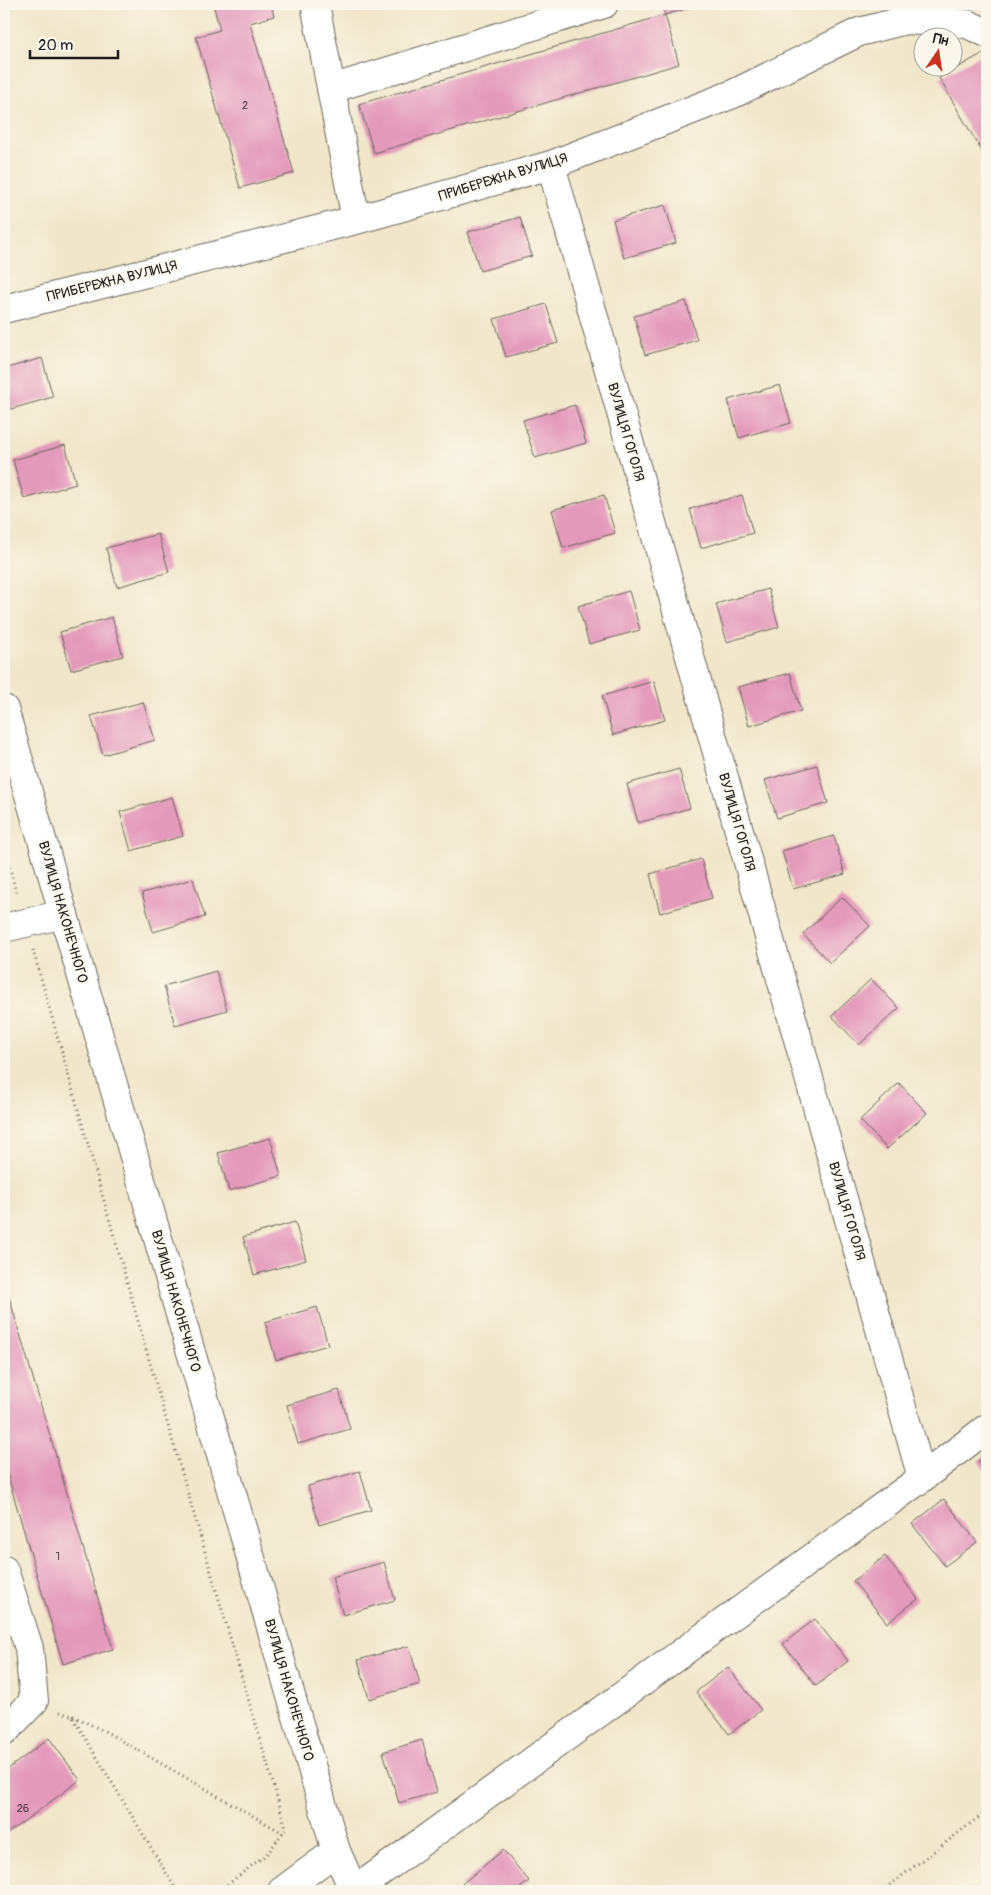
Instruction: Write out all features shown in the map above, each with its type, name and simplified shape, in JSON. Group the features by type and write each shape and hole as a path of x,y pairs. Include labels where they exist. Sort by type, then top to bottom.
{"street":[{"path":"315,4 356,220"},
{"path":"331,89 604,4"},
{"name":"ПРИБЕРЕЖНА ВУЛИЦЯ","path":"4,308 356,220 551,165 734,94 858,32 906,20 967,24 987,33"},
{"name":"ВУЛИЦЯ ГОГОЛЯ","path":"551,165 922,1478"},
{"name":"ВУЛИЦЯ НАКОНЕЧНОГО","path":"4,709 336,1851 354,1891"},
{"path":"14,925 64,914"},
{"path":"354,1891 922,1478 987,1428"},
{"path":"4,1570 29,1648 34,1701 4,1732"},
{"path":"282,1891 336,1851"}],"path":[{"path":"4,848 14,925 154,1379 286,1828 268,1853 220,1891"},
{"path":"34,1701 106,1732 283,1832"},
{"path":"72,1716 177,1891"},
{"path":"882,1891 987,1811"}],"building":[{"path":"213,4 271,4 274,16 250,23 294,173 240,188 196,37 220,30"},
{"path":"661,4 702,4 665,15"},
{"path":"665,15 679,64 374,153 359,104"},
{"path":"987,51 987,160 939,78 964,78 964,64"},
{"path":"665,205 676,243 624,258 613,220"},
{"path":"520,217 532,256 480,271 468,232"},
{"path":"686,301 697,340 645,355 634,316"},
{"path":"546,304 558,343 506,357 494,319"},
{"path":"42,358 53,397 4,411 4,369"},
{"path":"780,385 791,423 739,438 728,400"},
{"path":"575,405 586,443 535,458 523,420"},
{"path":"65,445 76,484 24,499 13,460"},
{"path":"604,495 615,533 563,548 552,510"},
{"path":"742,495 753,533 701,548 690,509"},
{"path":"158,534 169,572 117,587 106,548"},
{"path":"768,589 779,627 727,642 716,604"},
{"path":"629,591 640,630 589,644 578,606"},
{"path":"112,617 123,656 71,670 60,632"},
{"path":"790,673 801,711 749,726 738,687"},
{"path":"654,681 665,720 613,735 602,696"},
{"path":"143,702 155,740 103,755 91,716"},
{"path":"817,765 828,803 777,818 765,780"},
{"path":"679,769 690,808 638,823 627,784"},
{"path":"172,797 183,836 131,851 120,812"},
{"path":"834,836 845,874 793,889 782,851"},
{"path":"701,859 712,898 660,913 650,874"},
{"path":"193,879 205,917 153,932 142,893"},
{"path":"842,897 870,926 830,963 803,934"},
{"path":"216,971 227,1010 175,1025 164,986"},
{"path":"871,979 899,1008 859,1045 832,1016"},
{"path":"899,1083 927,1113 887,1149 860,1120"},
{"path":"270,1138 281,1176 229,1191 218,1153"},
{"path":"295,1222 306,1260 254,1275 243,1237"},
{"path":"4,1280 113,1649 63,1664 4,1463"},
{"path":"317,1307 328,1345 276,1360 265,1322"},
{"path":"339,1390 350,1429 298,1444 287,1405"},
{"path":"987,1454 987,1473 978,1461"},
{"path":"360,1471 371,1510 319,1525 308,1486"},
{"path":"944,1499 977,1542 945,1566 912,1524"},
{"path":"885,1556 918,1599 887,1623 853,1581"},
{"path":"384,1562 395,1600 343,1615 332,1577"},
{"path":"815,1619 848,1661 816,1686 783,1644"},
{"path":"409,1646 420,1684 369,1699 358,1660"},
{"path":"728,1667 761,1710 729,1734 696,1692"},
{"path":"49,1738 80,1780 4,1836 4,1772"},
{"path":"422,1740 437,1792 399,1803 383,1752"},
{"path":"503,1850 529,1881 516,1891 467,1891 462,1884"}]}
